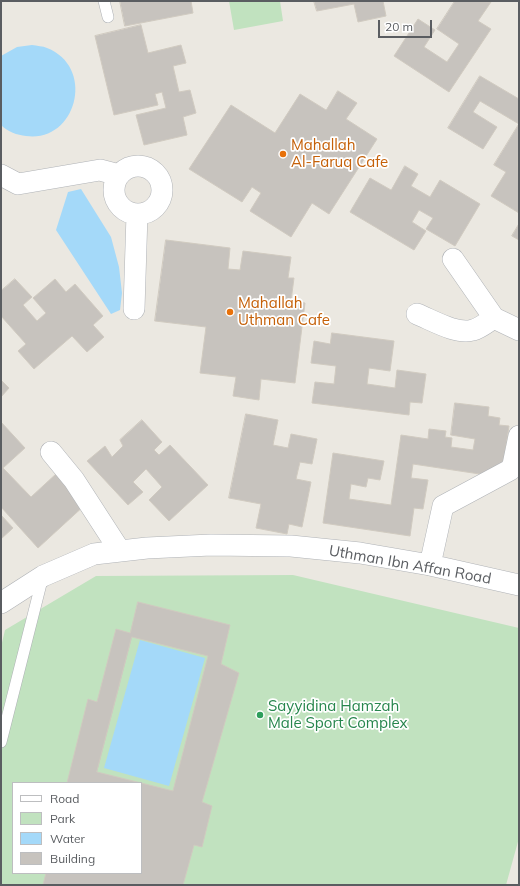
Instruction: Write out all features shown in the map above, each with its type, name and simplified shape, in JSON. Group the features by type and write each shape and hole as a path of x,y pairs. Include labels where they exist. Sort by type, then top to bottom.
{"street":[{"path":"139,166 147,168 153,172 162,186 160,200 155,207 145,213 136,214 125,211 119,206 114,197 113,189 115,181 119,176 122,172 129,168 139,166"},
{"path":"1,175 18,184 100,170 119,176"},
{"path":"134,309 136,214"},
{"path":"453,259 494,318 519,330"},
{"path":"417,314 453,329 463,331 471,331 480,328 494,318"},
{"path":"430,565 443,506 510,470 513,464 519,436"},
{"path":"51,452 74,480 120,551"},
{"name":"Uthman Ibn Affan Road","path":"1,603 44,576 94,554 211,545 291,546 360,553 430,565 519,585"}],"lane":[{"path":"104,1 108,16"},
{"path":"1,742 44,576"}],"green space":[{"path":"229,1 280,1 283,21 234,30"},
{"name":"Sayyidina Hamzah Male Sport Complex","path":"293,575 519,628 519,838 506,885 1,885 1,647 5,630 96,576"}],"water":[{"path":"32,45 45,47 62,58 72,71 75,86 74,102 68,116 58,128 44,135 26,136 13,133 1,125 1,56 17,47"},
{"path":"81,189 111,237 119,267 122,293 120,310 111,314 56,230 68,192"},
{"path":"140,640 205,658 169,786 104,768"}],"building":[{"path":"120,1 191,1 193,13 125,26"},
{"path":"314,1 383,1 386,16 358,22 354,4 317,11"},
{"path":"455,1 491,2 478,21 491,29 449,92 394,56 418,19 435,30 424,47 447,62 459,44 437,29"},
{"path":"141,25 148,53 181,45 186,63 173,66 179,92 190,90 196,113 183,117 187,135 144,145 136,115 166,108 162,92 155,94 158,105 114,115 95,36"},
{"path":"480,76 519,99 519,124 480,101 473,112 497,127 483,149 448,128"},
{"name":"Mahallah Al-Faruq Cafe","path":"338,91 357,103 346,119 377,139 329,214 312,203 291,237 250,211 261,193 252,187 242,202 189,169 231,105 275,133 300,94 326,110"},
{"path":"519,124 519,213 491,196 506,172 494,165"},
{"path":"405,166 418,174 411,186 430,197 440,180 480,204 455,246 426,229 433,218 419,210 412,222 426,231 414,250 350,212 370,178 391,190"},
{"path":"519,224 519,240 512,236"},
{"name":"Mahallah Uthman Cafe","path":"166,240 230,248 228,269 240,270 243,251 291,257 288,278 294,278 291,301 305,303 295,383 261,379 259,400 233,396 236,377 200,373 206,327 155,321"},
{"path":"15,279 32,297 23,305 37,321 46,313 33,298 55,279 66,292 75,284 103,316 93,325 104,337 87,352 72,336 34,369 18,351 26,344 1,316 1,291"},
{"path":"332,333 394,341 390,371 369,368 367,384 395,388 397,370 426,374 422,403 410,402 409,415 312,403 315,382 334,384 336,366 311,363 314,341 330,344"},
{"path":"1,380 9,388 1,397"},
{"path":"455,403 489,407 488,416 500,418 499,425 509,426 505,452 511,468 493,476 413,464 411,478 428,480 423,509 414,508 410,536 323,523 333,453 384,461 380,480 368,478 366,487 351,484 349,499 391,505 401,435 428,439 429,429 446,431 445,437 452,438 451,447 473,450 475,439 451,435"},
{"path":"246,414 278,420 273,445 288,448 291,434 317,439 312,464 300,462 296,479 311,482 302,527 289,524 287,534 256,528 261,504 229,498"},
{"path":"142,420 162,442 154,450 159,455 170,445 208,485 169,521 149,500 162,487 146,469 133,482 143,492 128,505 87,461 105,446 112,457 123,446 120,440"},
{"path":"1,422 25,448 3,468 31,497 57,473 86,504 38,548 1,507"},
{"path":"1,515 13,528 1,539"},
{"path":"138,602 230,625 221,664 239,673 202,802 212,806 202,847 194,845 183,885 43,885 46,874 142,874 142,783 173,791 208,656 132,637 97,772 137,782 67,782 88,699 97,702 116,629 130,633"}],"place":[{"name":"Mahallah Al-Faruq Cafe","path":"283,154"},
{"name":"Mahallah Uthman Cafe","path":"230,312"},
{"name":"Sayyidina Hamzah Male Sport Complex","path":"260,715"}]}
